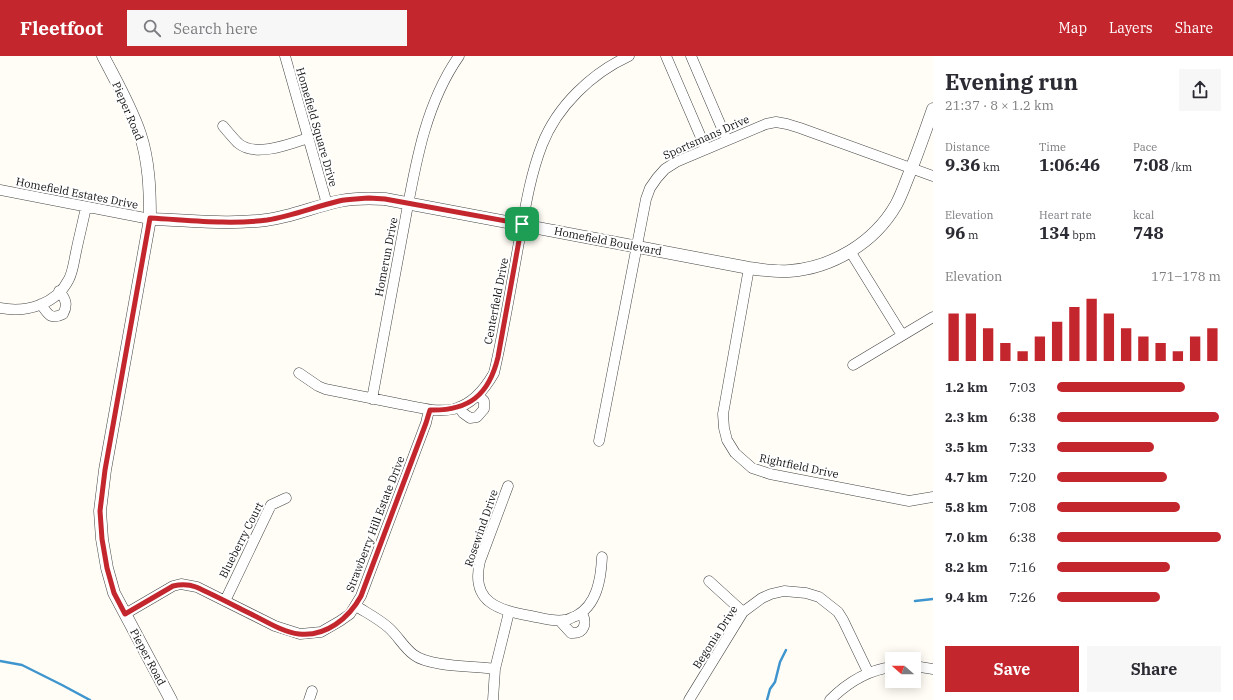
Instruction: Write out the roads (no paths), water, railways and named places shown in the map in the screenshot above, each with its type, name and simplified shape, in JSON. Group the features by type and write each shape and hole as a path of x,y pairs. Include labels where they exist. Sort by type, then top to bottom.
{"street":[{"name":"Pieper Road","path":"103,56 140,134 149,184 150,218 105,470 100,511 102,539 107,568 114,593 171,700"},
{"name":"Homefield Square Drive","path":"284,56 327,204"},
{"name":"Homerun Drive","path":"372,399 419,150 425,128 442,84 459,56"},
{"name":"Centerfield Drive","path":"299,373 325,389 430,410 443,410 459,407 478,395 494,373 522,224 532,178 542,144 560,113 583,87 602,71 629,56"},
{"path":"666,56 706,149"},
{"path":"691,56 727,140"},
{"name":"Homefield Boulevard","path":"150,218 222,222 259,221 286,217 340,201 369,198 385,199 749,268 770,271 802,270 834,260 850,251 876,230 888,217 900,197 933,109"},
{"name":"Sportsmans Drive","path":"600,442 646,199 650,188 664,169 676,162 727,140 766,124 776,122 787,124 933,176"},
{"path":"223,126 239,144 251,148 275,148 308,138"},
{"name":"Homefield Estates Drive","path":"0,190 150,218"},
{"path":"0,308 20,310 30,308 48,301 59,291 69,279 86,207"},
{"path":"850,251 902,336"},
{"name":"Rightfield Drive","path":"749,268 723,414 727,440 735,453 752,468 770,474 909,501 933,497"},
{"path":"41,304 46,312 52,317 64,314 66,308 65,300 59,291"},
{"path":"853,365 933,317"},
{"path":"459,407 463,413 470,418 478,417 484,409 484,401 478,395"},
{"name":"Strawberry Hill Estate Drive","path":"125,614 173,586 180,584 188,584 196,587 275,626 300,634 321,632 350,614 356,606 366,584 430,410"},
{"name":"Rosewind Drive","path":"508,486 477,572 481,591 491,604 508,612 555,621 564,620"},
{"name":"Blueberry Court","path":"224,601 271,505 286,498"},
{"path":"582,613 585,620 584,626 580,631 570,633 564,620 582,613 591,604 602,572 602,558"},
{"path":"709,581 743,612"},
{"name":"Begonia Drive","path":"689,700 743,612 762,598 784,591 806,593 819,597 838,612 844,620 868,672"},
{"path":"356,606 390,628 414,655 423,660 434,663 495,670"},
{"path":"493,700 495,670 508,612"},
{"path":"921,667 933,669"},
{"path":"830,700 838,692 868,672 885,668"}],"waterway":[{"path":"915,601 933,599"},
{"path":"767,700 770,689 775,682 780,662 786,650"},
{"path":"0,661 22,665 90,700"}]}
